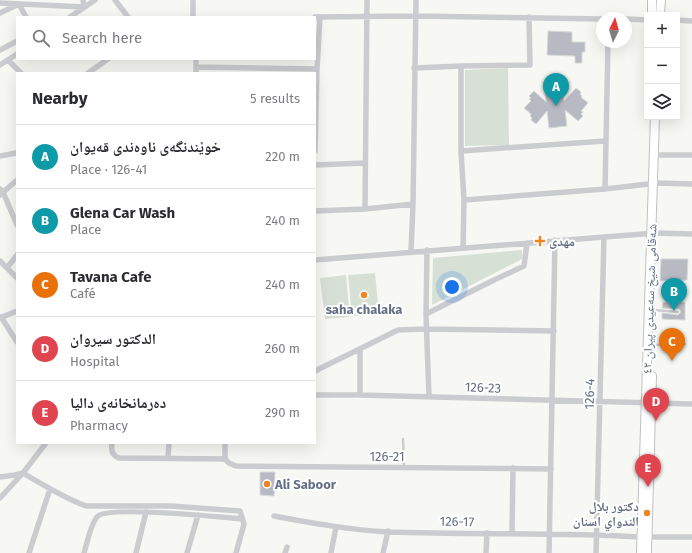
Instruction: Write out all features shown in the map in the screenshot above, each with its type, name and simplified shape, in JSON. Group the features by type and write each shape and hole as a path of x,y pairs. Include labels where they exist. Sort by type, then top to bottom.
{"main road":[{"path":"652,0 652,12"},
{"path":"657,0 657,12"},
{"path":"660,12 661,0"},
{"path":"665,0 665,12"},
{"name":"شەقامی شیخ سەعیدی پیران ٤٢","path":"655,184 658,155 657,120"},
{"name":"شەقامی شیخ سەعیدی پیران ٤٢","path":"641,553 644,537 657,120"},
{"name":"شەقامی شیخ سەعیدی پیران ٤٢","path":"648,403 653,345 653,233"},
{"name":"شەقامی شیخ سەعیدی پیران ٤٢","path":"644,537 647,553"}],"street":[{"path":"83,0 84,7"},
{"path":"71,16 95,0"},
{"path":"115,0 127,16"},
{"path":"193,0 193,16"},
{"path":"365,209 366,0"},
{"path":"411,252 416,0"},
{"path":"0,3 84,7"},
{"path":"0,13 19,4"},
{"path":"19,4 25,16"},
{"path":"316,110 318,17 415,16 596,19"},
{"path":"414,68 530,65 529,17"},
{"path":"632,19 644,20"},
{"path":"680,20 692,21"},
{"path":"0,50 16,42"},
{"path":"605,189 608,48"},
{"path":"0,65 16,55"},
{"path":"8,60 20,72"},
{"path":"89,72 107,60"},
{"path":"461,66 461,151 464,200 463,248"},
{"path":"196,70 317,69"},
{"path":"461,151 605,141"},
{"path":"0,156 16,153"},
{"path":"658,155 692,155"},
{"path":"316,165 365,163"},
{"path":"16,181 1,192 16,223"},
{"path":"464,200 655,184 692,184"},
{"path":"316,212 413,204"},
{"path":"316,260 604,236 653,233 692,234"},
{"name":"126-4","path":"596,553 604,236"},
{"path":"549,553 555,240"},
{"path":"426,314 524,266 526,242"},
{"path":"428,250 426,329 429,397"},
{"path":"6,268 16,256"},
{"path":"1,263 16,277"},
{"path":"16,311 1,317 16,340"},
{"path":"316,371 398,330 554,331"},
{"path":"360,349 360,395"},
{"name":"126-23","path":"316,395 692,404"},
{"path":"0,498 23,473 45,444"},
{"path":"112,444 111,451 114,456 119,458 225,459 225,444"},
{"path":"168,458 169,444"},
{"name":"126-21","path":"225,459 229,463 236,466 551,469"},
{"path":"512,533 513,468"},
{"path":"0,477 23,473 86,506 171,506 240,511 244,524 236,553"},
{"path":"29,553 50,488"},
{"path":"84,553 94,520 99,515 106,512 146,512 242,519"},
{"path":"136,553 146,512"},
{"path":"187,553 198,515"},
{"name":"126-17","path":"274,516 336,527 388,532 597,534 644,537 692,537"},
{"path":"331,553 336,527"},
{"path":"384,553 388,532"},
{"path":"486,553 487,533"},
{"path":"285,553 287,547"}],"lane":[{"path":"654,310 678,312"},
{"path":"653,345 686,344"},
{"path":"403,439 404,467"}],"shaded area":[{"path":"508,68 509,145 465,146 465,70"},
{"path":"522,250 522,259 432,305 433,258"},
{"name":"saha chalaka","path":"375,273 379,314 352,316 348,275"},
{"name":"saha chalaka","path":"346,275 350,317 325,319 320,278"}],"building":[{"path":"548,31 572,32 572,42 585,42 585,52 582,52 582,63 575,63 575,56 547,55"},
{"path":"563,88 564,101 576,88 581,92 581,97 588,103 581,111 583,112 581,114 583,116 578,121 565,110 567,126 549,128 547,111 536,124 531,120 531,114 524,108 531,101 529,96 534,91 546,102 545,90"},
{"path":"661,259 688,259 687,280 660,281"},
{"path":"663,302 685,302 685,320 662,319 662,313 678,315 681,312 679,309 662,308"},
{"name":"Ali Saboor","path":"260,472 275,472 274,496 260,495"}],"place":[{"name":"خوێندنگەی ناوەندی قەیوان","path":"556,106"},
{"name":"مهدی","path":"540,241"},
{"name":"saha chalaka","path":"364,295"},
{"name":"Glena Car Wash","path":"674,311"},
{"name":"Tavana Cafe","path":"672,361"},
{"name":"الدكتور سيروان","path":"656,421"},
{"name":"Ali Saboor","path":"267,484"},
{"name":"دەرمانخانەی دالیا","path":"648,487"},
{"name":"دكتور بلال الندواي اسنان","path":"647,513"}]}
